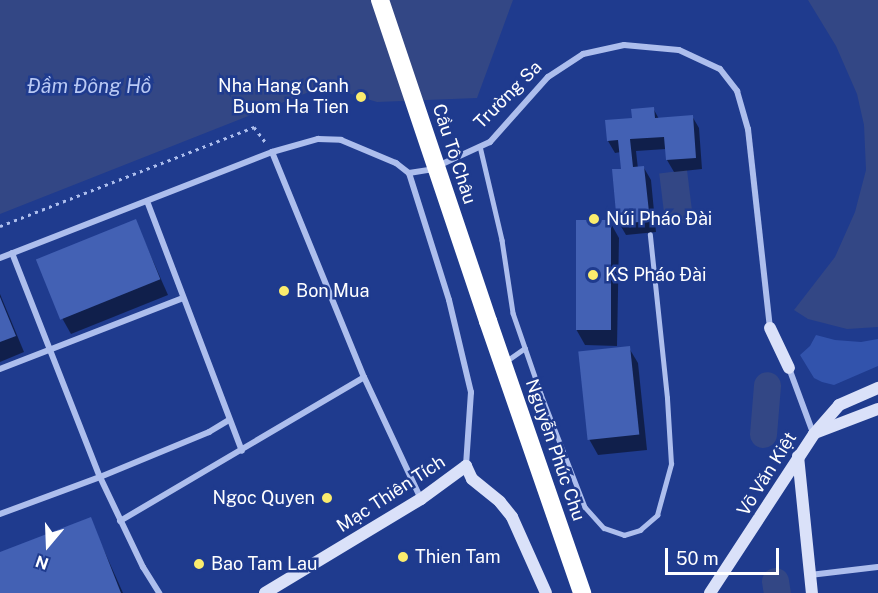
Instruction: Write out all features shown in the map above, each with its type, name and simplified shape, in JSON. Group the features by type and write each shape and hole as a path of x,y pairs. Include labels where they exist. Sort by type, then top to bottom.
{"highway":[{"name":"Cầu Tô Châu","path":"380,0 488,321"},
{"name":"Nguyễn Phúc Chu","path":"488,321 582,593"}],"street":[{"name":"Trường Sa","path":"410,174 429,170 490,141 548,77 583,54 624,45 679,50 720,69 737,91 748,129 770,328 789,368 814,434"},
{"path":"0,258 272,152 318,139 341,140 396,163 410,174 449,300 471,392 466,466"},
{"path":"272,152 364,377 421,499"},
{"path":"147,201 242,451"},
{"path":"12,254 100,477 120,521 159,593"},
{"path":"0,369 183,298"},
{"path":"120,521 364,377"},
{"name":"Võ Văn Kiệt","path":"710,593 814,434 839,405 878,388"},
{"name":"Võ Văn Kiệt","path":"814,434 878,409"},
{"path":"0,514 100,477 209,432 229,420"},
{"path":"798,456 812,593"},
{"name":"Mạc Thiên Tích","path":"265,593 421,499 466,466 472,479 500,502 512,518 546,593"},
{"path":"810,575 878,567"}],"lane":[{"path":"480,146 502,240 513,313 525,348 585,507 604,528 624,535 640,530 657,515 670,464 667,398 650,235"},
{"path":"502,363 525,348"}],"path":[{"path":"0,226 254,127 272,152"}],"shaded area":[{"path":"816,335 835,340 861,342 878,339 878,366 834,385 814,378 800,355 810,346"}],"water":[{"name":"Đầm Đông Hồ","path":"0,0 513,0 477,98 377,102 341,91 314,90 0,214"},
{"path":"808,0 878,0 878,327 847,329 808,319 794,310 835,257 855,212 866,170 864,125 857,94 836,46"},
{"path":"687,170 693,222 666,225 659,173"}],"building":[{"path":"654,107 655,118 693,115 696,158 666,160 664,137 630,139 633,167 644,166 650,221 617,224 612,169 621,169 618,140 607,141 605,120 632,118 631,109"},
{"path":"136,219 160,279 60,320 36,259"},
{"name":"KS Pháo Đài","path":"576,220 611,220 611,330 576,330"},
{"path":"0,297 16,336 0,342"},
{"path":"630,346 639,435 588,440 578,351"},
{"path":"91,517 121,593 0,593 0,552"}],"waterway":[{"path":"763,434 767,385"},
{"path":"775,581 777,593"}],"place":[{"name":"Nha Hang Canh Buom Ha Tien","path":"361,97"},
{"name":"Núi Pháo Đài","path":"594,219"},
{"name":"KS Pháo Đài","path":"593,275"},
{"name":"Bon Mua","path":"284,291"},
{"name":"Ngoc Quyen","path":"327,498"},
{"name":"Thien Tam","path":"403,557"},
{"name":"Bao Tam Lau","path":"199,564"}]}
